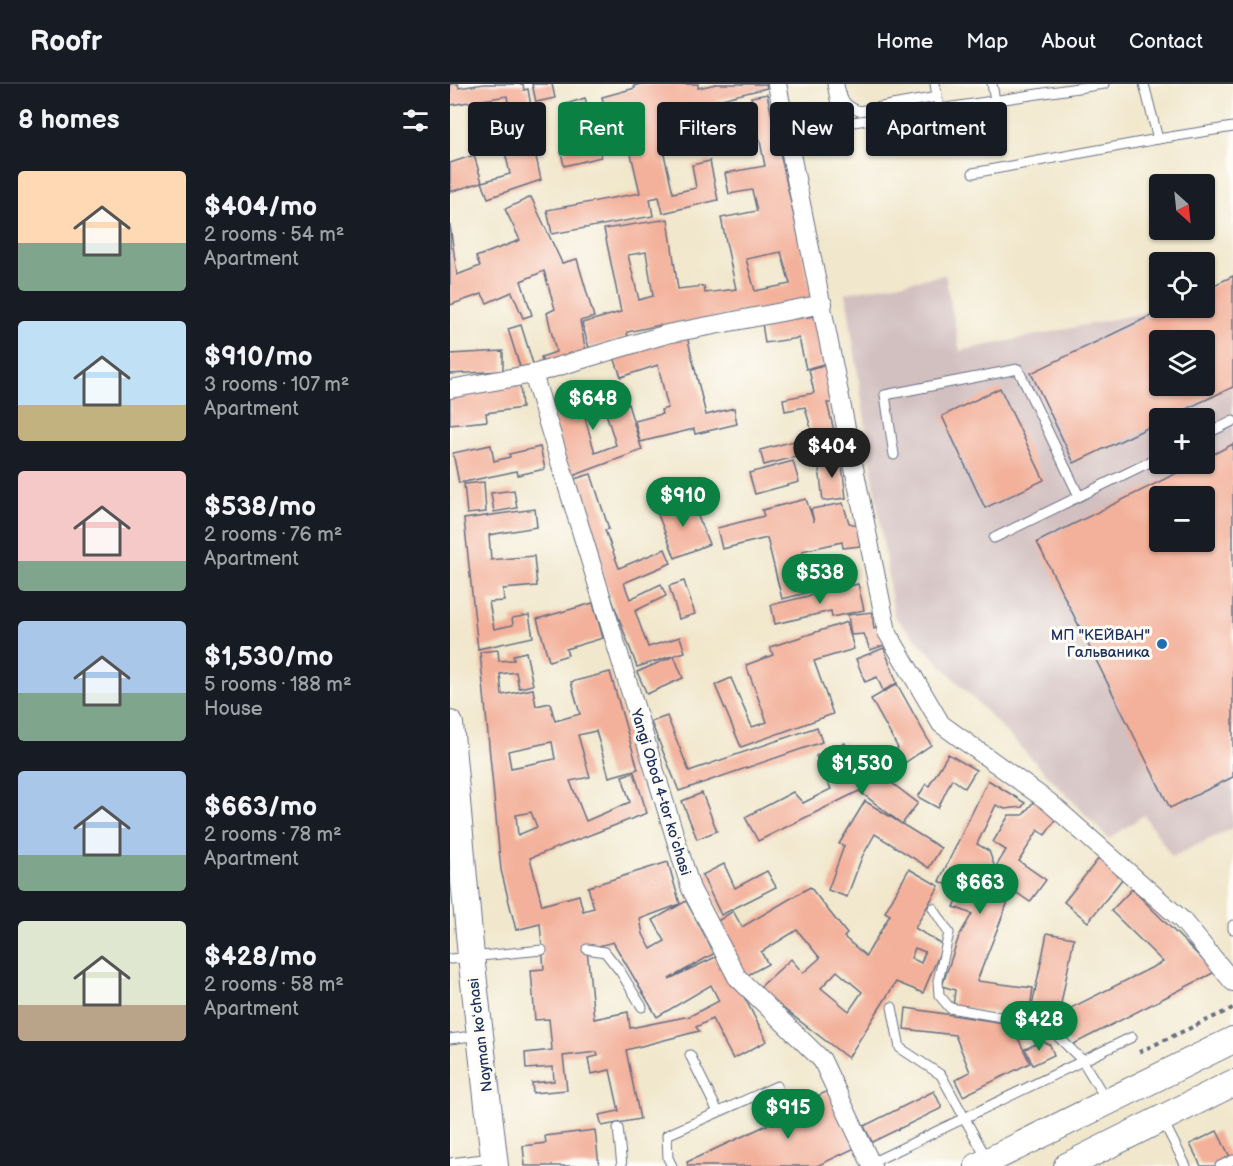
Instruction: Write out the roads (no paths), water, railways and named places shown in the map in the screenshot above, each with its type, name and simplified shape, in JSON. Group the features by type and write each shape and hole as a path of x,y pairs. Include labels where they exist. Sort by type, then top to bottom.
{"main road":[{"name":"Nayman koʻchasi","path":"450,724 460,958 479,1035 495,1162"},
{"path":"983,1163 1233,1040"},
{"path":"1067,1166 1233,1083"}],"street":[{"path":"777,84 823,304 887,632 941,724 1049,802 1182,920 1233,982"},
{"path":"450,389 533,374 667,334 823,304"},
{"name":"Yangi Obod 4-tor koʻchasi","path":"533,374 691,889 737,977 822,1060 869,1165"}],"lane":[{"path":"832,84 840,124 866,120"},
{"path":"839,84 841,98 847,106 859,111 937,97"},
{"path":"934,84 938,102"},
{"path":"992,84 995,100"},
{"path":"983,102 1036,89 1104,84"},
{"path":"1144,84 1158,139"},
{"path":"973,172 1233,127"},
{"path":"894,455 885,395 1018,369 1079,496"},
{"path":"1215,430 1233,421"},
{"path":"994,538 1149,462"},
{"path":"933,908 949,933 938,981 939,995 950,1008 1046,1025 1082,1060 1107,1101"},
{"path":"587,949 604,952 642,1007"},
{"path":"460,958 543,950"},
{"path":"892,1007 900,1048 941,1075 966,1116 983,1163"},
{"path":"450,1038 479,1035"},
{"path":"869,1165 1132,1037"},
{"path":"690,1055 718,1112"},
{"path":"672,1166 668,1158 667,1135 777,1086"},
{"path":"1162,1119 1186,1166"},
{"path":"618,1128 622,1166"},
{"path":"1220,1166 1233,1160"},
{"path":"450,1163 495,1162"}],"place":[{"name":"МП \"КЕЙВАН\" Гальваника","path":"1162,644"}]}
